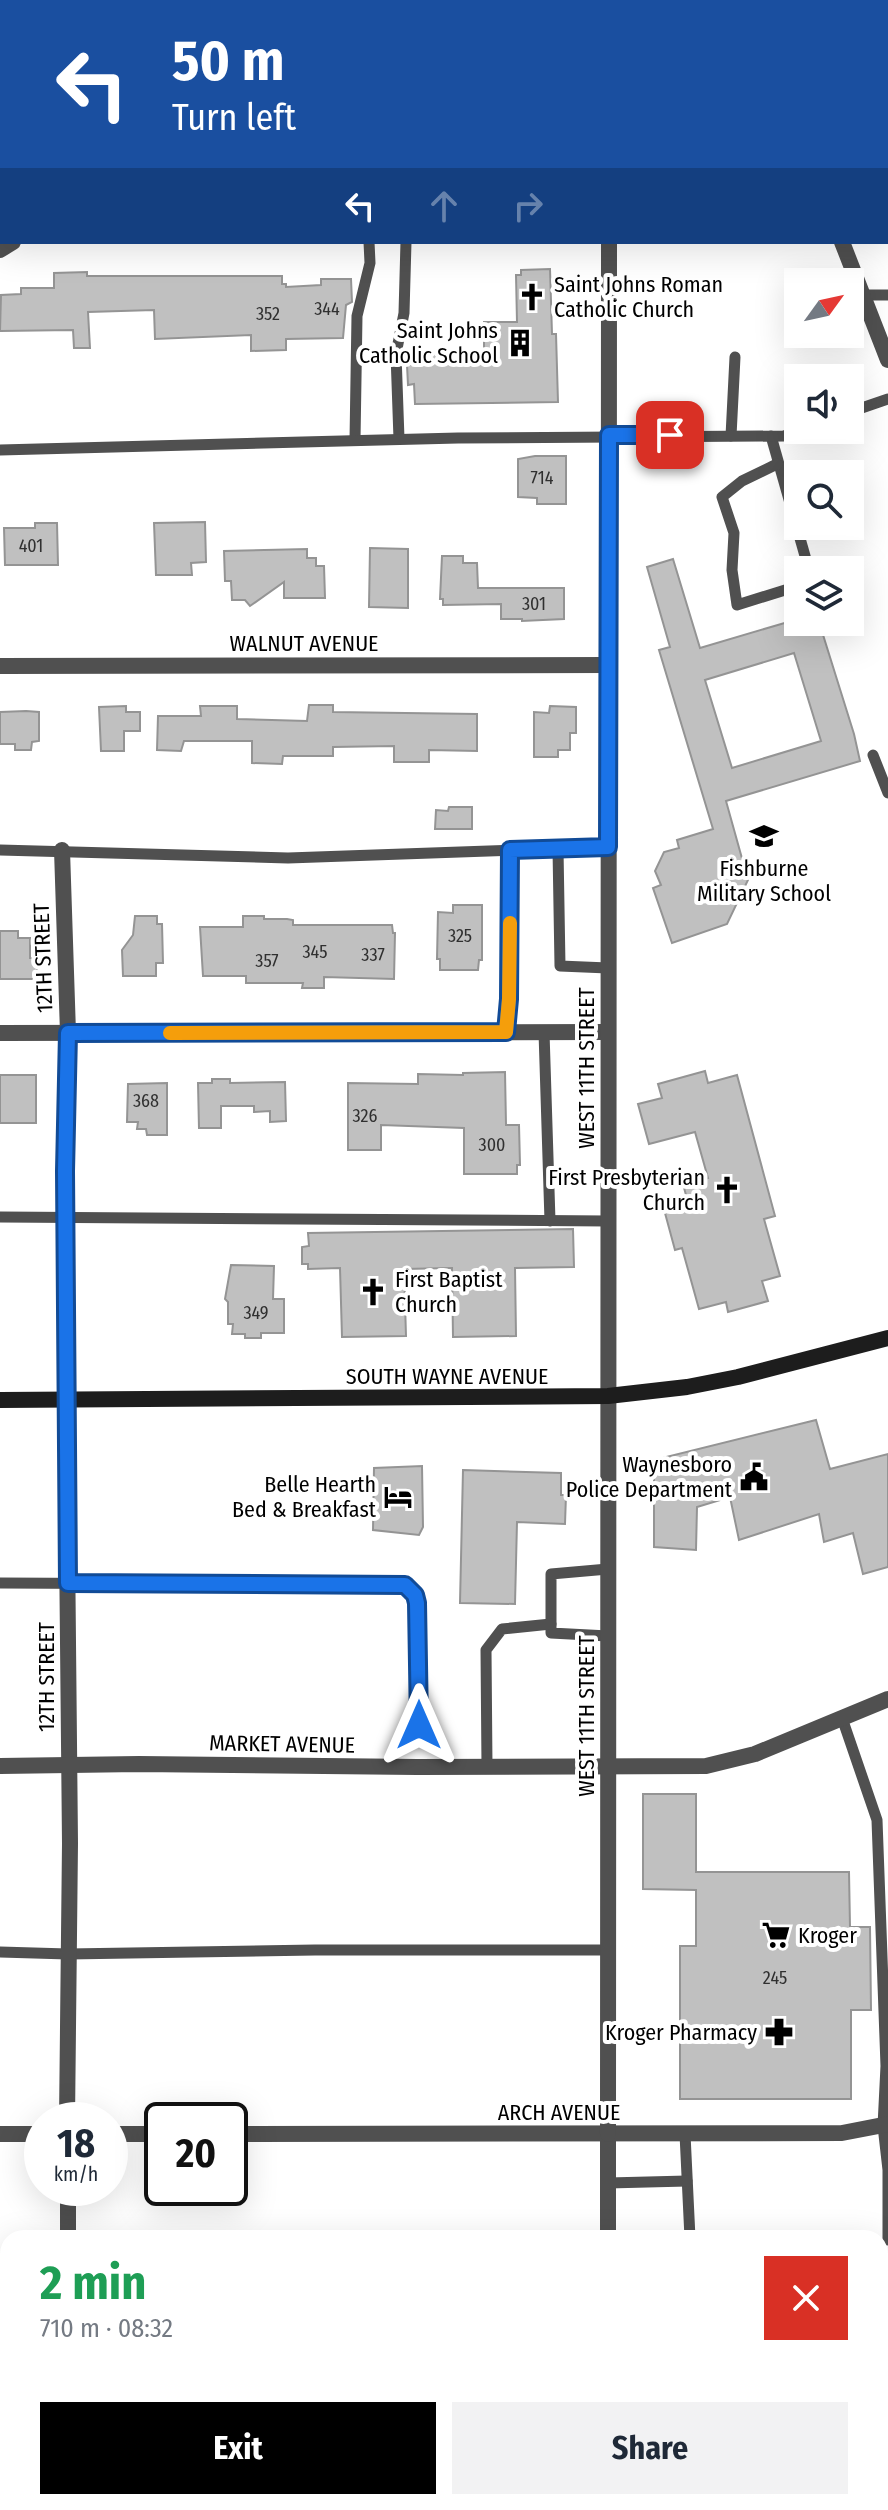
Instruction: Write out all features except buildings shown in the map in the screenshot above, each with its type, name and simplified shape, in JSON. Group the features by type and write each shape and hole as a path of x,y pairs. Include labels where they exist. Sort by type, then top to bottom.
{"main road":[{"name":"SOUTH WAYNE AVENUE","path":"0,1400 608,1396 687,1387 738,1377 888,1338"}],"street":[{"name":"WEST 11TH STREET","path":"608,2230 609,244"},
{"path":"843,244 853,268"},
{"path":"864,295 888,360"},
{"name":"WALNUT AVENUE","path":"0,666 609,665"},
{"name":"12TH STREET","path":"62,850 68,1033 67,2102"},
{"path":"0,1033 608,1032"},
{"name":"MARKET AVENUE","path":"0,1766 706,1766 755,1754 888,1699"},
{"name":"ARCH AVENUE","path":"248,2134 842,2133 886,2125"},
{"path":"0,2134 24,2134"},
{"path":"68,2206 68,2230"}],"lane":[{"path":"355,440 357,316 370,263 369,244"},
{"path":"399,439 396,354 404,313 406,244"},
{"path":"864,295 888,295"},
{"path":"731,436 735,357"},
{"path":"864,407 888,399"},
{"path":"0,450 609,435 784,436"},
{"path":"771,436 805,556"},
{"path":"777,464 742,481 722,497 734,533 732,570 737,605 784,590"},
{"path":"873,755 888,793"},
{"path":"0,850 288,858 608,847"},
{"path":"558,849 560,966 608,968"},
{"path":"506,1032 510,850"},
{"path":"544,1032 550,1221"},
{"path":"0,1217 608,1221"},
{"path":"608,1569 551,1574 551,1633 608,1636"},
{"path":"0,1583 405,1585 415,1595 417,1603 419,1725"},
{"path":"487,1767 486,1650 502,1629 551,1624"},
{"path":"842,1718 877,1820 886,2066 888,2240"},
{"path":"0,1952 608,1950"},
{"path":"685,2134 690,2230"},
{"path":"608,2183 687,2181"}],"slow traffic":[{"path":"170,1033 506,1032 510,923"}],"place":[{"name":"Saint Johns Roman Catholic Church","path":"532,297"},
{"name":"Saint Johns Catholic School","path":"520,343"},
{"name":"Fishburne Military School","path":"764,836"},
{"name":"First Presbyterian Church","path":"727,1190"},
{"name":"First Baptist Church","path":"373,1292"},
{"name":"Waynesboro Police Department","path":"754,1477"},
{"name":"Belle Hearth Bed & Breakfast","path":"398,1497"},
{"name":"Kroger","path":"776,1935"},
{"name":"Kroger Pharmacy","path":"779,2032"}],"route":[{"path":"419,1725 417,1603 415,1595 405,1585 68,1583 65,1171 68,1033 506,1032 510,850 608,847 609,435 670,435"}]}
